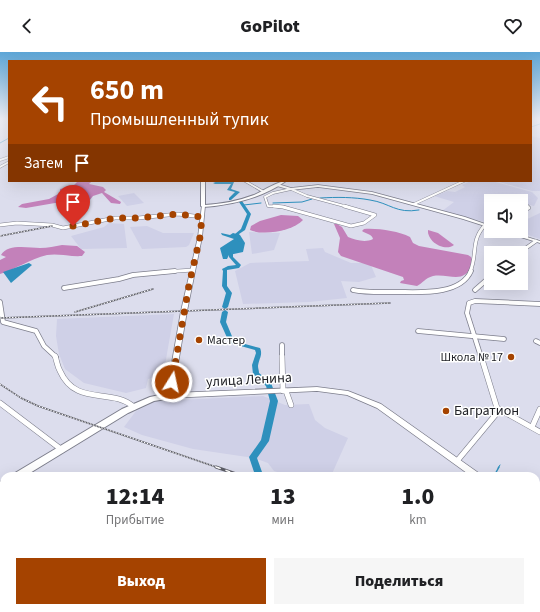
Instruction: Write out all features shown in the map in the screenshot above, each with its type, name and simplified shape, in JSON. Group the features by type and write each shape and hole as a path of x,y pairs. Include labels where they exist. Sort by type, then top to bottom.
{"main road":[{"path":"169,396 200,237 203,206 203,182"},
{"path":"203,206 231,203 256,196 282,182"},
{"path":"278,185 291,189 325,186 372,193 484,225"},
{"path":"525,238 538,242"},
{"name":"улица Ленина","path":"25,472 134,407 153,398 325,389 348,393 364,399 398,418 472,472"}],"street":[{"path":"247,182 264,192"},
{"path":"414,204 462,182"},
{"path":"291,189 307,196 371,212 374,215 372,219 356,226 351,226 283,207 268,206 265,198 273,193 291,189"},
{"path":"0,225 17,223 52,225 63,228 115,218 138,218 178,214 202,217"},
{"path":"353,290 436,292 455,287 466,280 474,265 475,237 477,232 484,226"},
{"path":"528,248 538,242"},
{"path":"64,288 120,279 133,275 193,270"},
{"path":"475,290 484,282"},
{"path":"0,302 3,322 36,331 44,346 56,357 56,365 62,377 72,386 87,394 124,398 134,407"},
{"path":"457,461 496,413 497,408 474,337 467,308 469,302 540,304"},
{"path":"418,332 504,339"},
{"path":"282,345 282,391 291,405"},
{"path":"0,403 62,450"},
{"path":"497,408 540,432"},
{"path":"532,427 540,409"}],"shaded area":[{"path":"532,145 540,145 540,191 532,191 500,182 532,182"},
{"path":"77,182 91,182 89,184 103,187 106,190 104,192 121,202 120,204 111,203 102,193 93,196 85,204 75,203 70,205 55,203 26,208 18,207 22,204 49,199 60,193 60,189 73,186"},
{"path":"469,182 496,182 532,192 538,198 534,206 528,205 528,194 484,194 484,222 442,211 454,202 434,196 448,191 455,192 465,187 462,185"},
{"path":"134,193 144,203 127,206 118,196"},
{"path":"540,213 540,239 528,235 528,219"},
{"path":"281,215 298,216 303,220 285,230 262,233 250,230 251,226 260,221"},
{"path":"109,223 124,224 127,248 81,249 71,236 104,227"},
{"path":"334,224 342,227 348,237 354,239 364,241 373,239 370,235 362,231 364,229 394,232 410,237 413,243 419,246 468,255 471,257 473,263 469,270 461,276 433,276 417,286 400,283 404,280 403,277 341,256 338,252 340,238"},
{"path":"147,226 163,233 194,233 189,245 186,247 142,249 130,227"},
{"path":"428,230 438,233 454,245 446,247 437,245 430,238"},
{"path":"249,232 280,233 274,250 252,254"},
{"path":"62,245 77,246 85,252 82,256 56,254 47,255 0,274 0,260 6,257 1,255 8,249 19,247 43,248"},
{"path":"323,248 325,252 351,263 370,263 376,277 359,282 341,281 347,298 309,302 243,304 235,271 250,263 309,261 306,249"},
{"path":"174,314 163,376 148,379 146,388 126,393 84,383 65,369 59,354 56,336 57,319"},
{"path":"263,396 285,405 309,404 315,420 325,428 348,438 333,472 277,472 274,471 268,463 254,458 193,449 142,435 124,427 136,411 156,401"}],"water":[{"path":"221,233 230,235 233,233 240,235 245,243 243,252 229,255 227,259 223,259 220,248 234,239 222,235"},
{"path":"29,263 32,265 11,283 3,272"}],"waterway":[{"path":"218,182 215,183 233,183 229,190 238,192 230,199"},
{"path":"320,198 364,199 377,201 404,211 419,210"},
{"path":"273,203 302,202 312,199"},
{"path":"240,241 237,234 243,230 249,214 241,202"},
{"path":"244,205 261,203"},
{"path":"225,307 229,293 225,286 224,269 237,267 239,265 231,257 231,254 235,250"},
{"path":"225,312 223,322 232,342 258,349 259,353 255,365 256,374 269,385 274,401 265,441 253,457 258,472"},
{"path":"496,472 499,467"}],"railway":[{"path":"0,236 52,226"},
{"path":"75,312 153,289"},
{"path":"0,318 390,303"},
{"path":"0,384 21,398 38,406 219,468"},
{"path":"216,467 230,472"}],"place":[{"name":"Мастер","path":"199,340"},
{"name":"Школа № 17","path":"511,357"},
{"name":"Багратион","path":"446,411"}],"route":[{"path":"73,226 115,218 138,218 178,214 202,217 200,237 189,285 172,382"}]}
